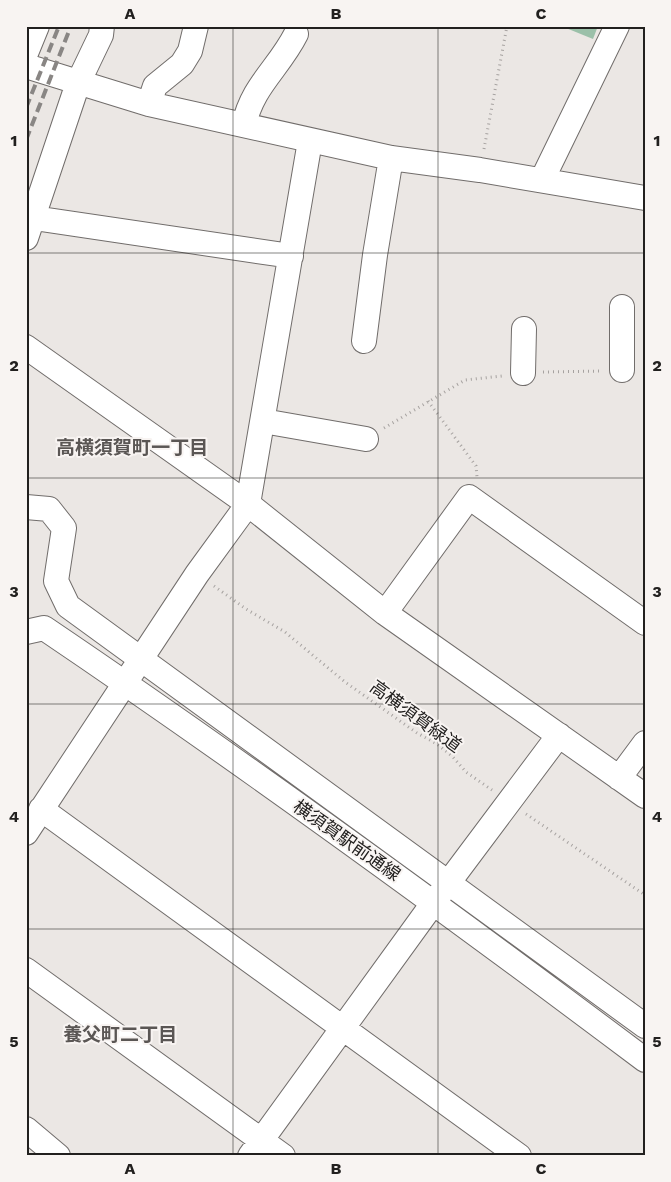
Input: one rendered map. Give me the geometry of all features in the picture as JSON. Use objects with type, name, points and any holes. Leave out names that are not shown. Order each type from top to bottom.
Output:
[{"type":"street","points":[[26,53],[37,26]]},
{"type":"street","points":[[102,26],[101,35],[78,83],[30,228],[291,256]]},
{"type":"street","points":[[149,104],[155,86],[182,64],[190,51],[196,26]]},
{"type":"street","points":[[542,180],[617,26]]},
{"type":"street","points":[[244,125],[248,107],[253,97],[288,50],[296,34]]},
{"type":"street","points":[[26,66],[149,104],[391,158],[480,170],[645,198]]},
{"type":"street","points":[[26,832],[140,658],[197,574],[248,504],[310,140]]},
{"type":"street","points":[[364,341],[375,256],[391,158]]},
{"type":"street","points":[[622,307],[622,370]]},
{"type":"street","points":[[523,373],[524,329]]},
{"type":"street","points":[[26,347],[248,504],[385,613],[645,796]]},
{"type":"street","points":[[263,421],[366,439]]},
{"type":"street","points":[[385,613],[469,497],[645,623]]},
{"type":"street","name":"横須賀駅前通線","points":[[26,507],[48,509],[64,528],[56,581],[68,606],[450,882],[645,1026]]},
{"type":"street","name":"横須賀駅前通線","points":[[35,630],[125,683],[434,902],[645,1060]]},
{"type":"street","points":[[256,1148],[508,801],[559,736]]},
{"type":"street","points":[[618,778],[645,743]]},
{"type":"street","points":[[41,809],[519,1156]]},
{"type":"street","points":[[26,970],[256,1148],[283,1156]]},
{"type":"street","points":[[26,1130],[55,1155]]},
{"type":"path","points":[[480,170],[507,26]]},
{"type":"path","points":[[366,439],[465,380],[523,373],[622,370]]},
{"type":"path","points":[[428,401],[476,466],[479,505]]},
{"type":"path","name":"高横須賀緑道","points":[[197,574],[246,609],[285,632],[345,682],[453,756],[466,772],[645,895]]},
{"type":"green space","points":[[561,26],[598,26],[593,39]]},
{"type":"railway","points":[[26,108],[59,26]]},
{"type":"railway","points":[[26,140],[71,26]]},
{"type":"district","name":"高横須賀町一丁目","points":[[132,447]]},
{"type":"district","name":"養父町二丁目","points":[[120,1034]]}]
